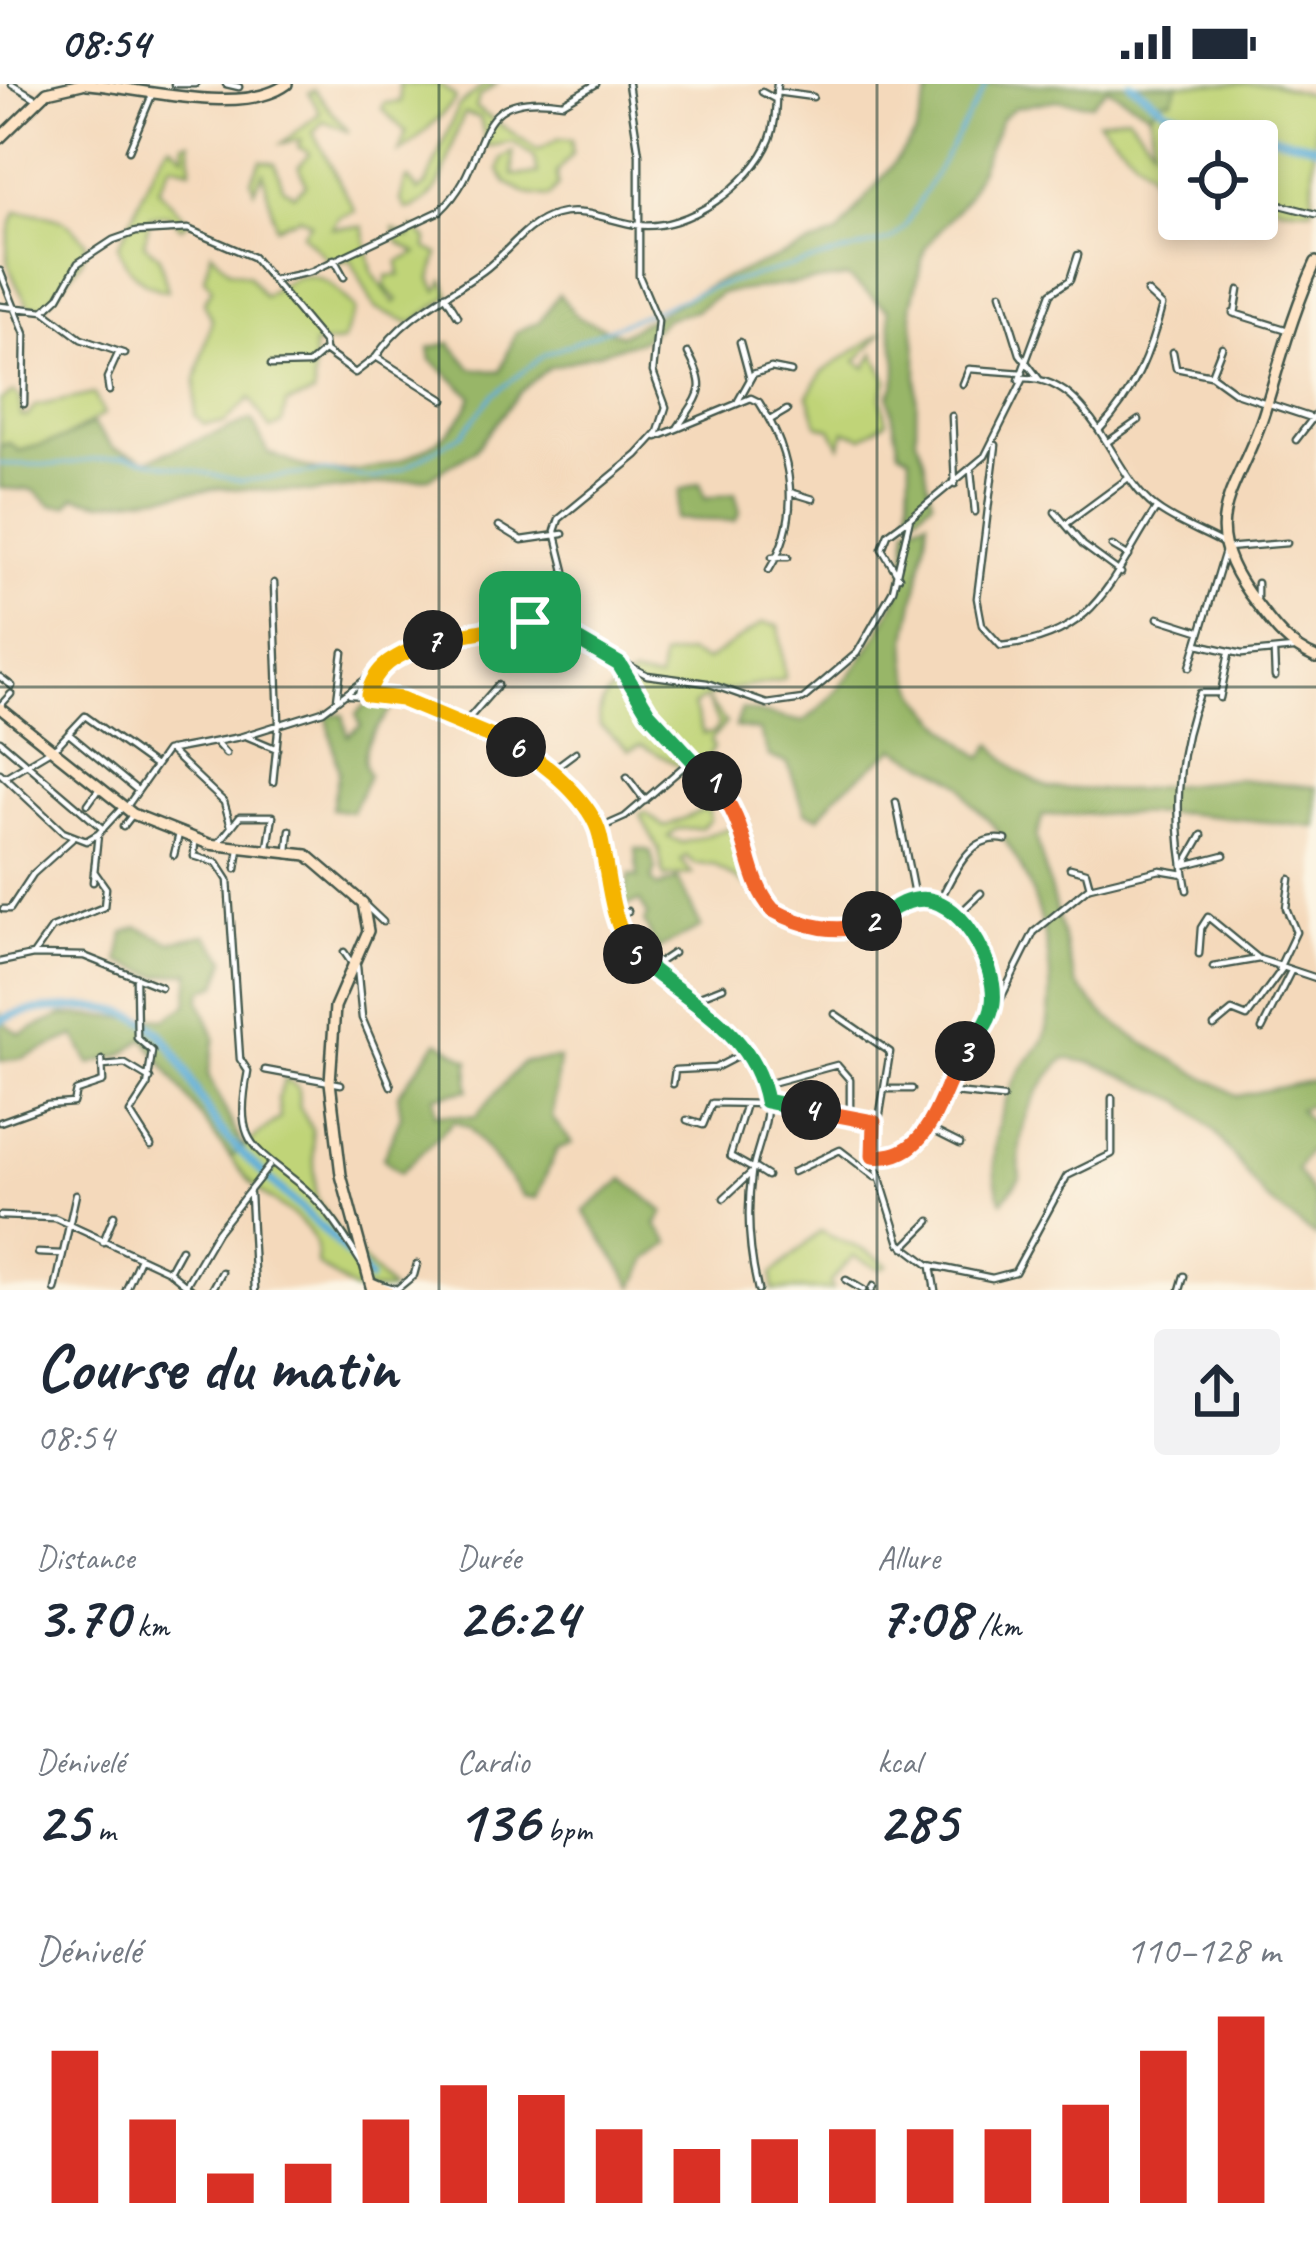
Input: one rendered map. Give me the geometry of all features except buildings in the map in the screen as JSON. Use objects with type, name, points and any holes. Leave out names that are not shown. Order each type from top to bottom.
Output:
[{"type":"main road","points":[[0,138],[37,100],[63,85],[155,89],[235,100],[267,96],[287,84]]},
{"type":"main road","points":[[1316,262],[1288,330],[1267,404],[1228,490],[1223,546],[1256,604],[1295,648],[1316,658]]},
{"type":"main road","points":[[0,707],[127,811],[195,839],[239,849],[288,850],[317,861],[363,903],[368,931],[335,1007],[335,1083],[340,1175],[378,1287]]},
{"type":"street","points":[[12,84],[37,100]]},
{"type":"street","points":[[174,92],[195,84]]},
{"type":"street","points":[[226,84],[239,87]]},
{"type":"street","points":[[272,280],[306,274],[440,211],[467,175],[488,124],[503,106],[530,98],[563,104],[596,84]]},
{"type":"street","points":[[628,84],[637,133],[639,276],[658,321],[653,366],[666,407],[652,440]]},
{"type":"street","points":[[129,150],[155,89]]},
{"type":"street","points":[[762,92],[813,97]]},
{"type":"street","points":[[44,311],[59,297],[78,263],[136,232],[203,233],[247,252],[324,342],[325,350],[352,373],[376,357],[399,325],[539,222],[566,213],[640,225],[687,217],[737,182],[769,141],[776,92]]},
{"type":"street","points":[[1278,203],[1316,214]]},
{"type":"street","points":[[503,251],[512,256]]},
{"type":"street","points":[[1078,255],[1070,280],[1051,293],[996,439],[977,598],[978,615],[989,635],[1001,646],[1057,633],[1098,604],[1156,509]]},
{"type":"street","points":[[334,259],[344,277]]},
{"type":"street","points":[[0,271],[19,309],[27,352],[24,404]]},
{"type":"street","points":[[1238,290],[1234,314],[1288,330]]},
{"type":"street","points":[[1100,429],[1130,392],[1149,351],[1162,306],[1147,292]]},
{"type":"street","points":[[1001,293],[1023,373]]},
{"type":"street","points":[[445,295],[458,316]]},
{"type":"street","points":[[0,306],[44,311],[81,339],[121,354],[107,378],[109,391]]},
{"type":"street","points":[[740,342],[750,380]]},
{"type":"street","points":[[1211,375],[1222,346]]},
{"type":"street","points":[[271,365],[308,364],[325,350]]},
{"type":"street","points":[[1173,352],[1174,367],[1211,375],[1267,404],[1314,416],[1296,440]]},
{"type":"street","points":[[678,427],[702,390],[701,375],[688,353]]},
{"type":"street","points":[[376,357],[445,400]]},
{"type":"street","points":[[734,405],[750,380],[771,368],[791,371]]},
{"type":"street","points":[[962,385],[969,369],[1023,373],[1039,379],[1100,429],[1127,479],[1156,509],[1223,546],[1287,543]]},
{"type":"street","points":[[1023,373],[1039,379]]},
{"type":"street","points":[[530,622],[565,571],[556,526],[566,512],[652,440],[755,398],[785,452],[790,493],[787,536],[769,570]]},
{"type":"street","points":[[770,420],[787,410]]},
{"type":"street","points":[[952,416],[955,484]]},
{"type":"street","points":[[1109,441],[1139,420]]},
{"type":"street","points":[[898,577],[882,553],[890,532],[971,471],[996,439]]},
{"type":"street","points":[[971,471],[975,512]]},
{"type":"street","points":[[1066,524],[1127,479]]},
{"type":"street","points":[[790,493],[813,499]]},
{"type":"street","points":[[1055,512],[1121,573]]},
{"type":"street","points":[[123,827],[136,790],[169,750],[246,736],[337,703],[380,668],[435,639],[530,622],[564,632],[619,664],[651,676],[707,683],[767,704],[791,704],[816,691],[857,653],[898,577],[910,518]]},
{"type":"street","points":[[499,526],[522,540],[559,536]]},
{"type":"street","points":[[882,527],[890,532]]},
{"type":"street","points":[[1112,546],[1129,556]]},
{"type":"street","points":[[1190,667],[1223,546]]},
{"type":"street","points":[[775,556],[788,557]]},
{"type":"street","points":[[274,583],[279,722],[274,782]]},
{"type":"street","points":[[1256,604],[1257,584]]},
{"type":"street","points":[[1159,618],[1201,632]]},
{"type":"street","points":[[1198,644],[1229,653],[1295,648]]},
{"type":"street","points":[[337,703],[343,652]]},
{"type":"street","points":[[1187,890],[1177,801],[1182,754],[1198,696],[1221,695],[1229,653]]},
{"type":"street","points":[[1274,653],[1275,677]]},
{"type":"street","points":[[380,668],[382,658]]},
{"type":"street","points":[[619,664],[648,712],[733,806],[759,886],[773,910],[810,925],[848,929],[915,899],[939,902],[956,917],[991,972],[989,1018]]},
{"type":"street","points":[[368,695],[371,676]]},
{"type":"street","points":[[0,677],[12,690],[0,707]]},
{"type":"street","points":[[462,726],[498,685]]},
{"type":"street","points":[[347,694],[401,699],[525,752],[549,772],[598,829],[613,916],[633,954],[727,1028],[763,1085],[766,1132],[753,1169],[749,1236],[758,1290]]},
{"type":"street","points":[[127,811],[86,841],[72,838],[2,775],[31,765],[88,716],[152,765]]},
{"type":"street","points":[[69,734],[136,790]]},
{"type":"street","points":[[246,736],[278,749]]},
{"type":"street","points":[[0,741],[100,832]]},
{"type":"street","points":[[211,743],[226,754]]},
{"type":"street","points":[[169,750],[219,796],[231,826]]},
{"type":"street","points":[[549,772],[575,752]]},
{"type":"street","points":[[598,829],[645,801],[691,760]]},
{"type":"street","points":[[627,777],[645,801]]},
{"type":"street","points":[[88,804],[98,790]]},
{"type":"street","points":[[896,802],[915,899]]},
{"type":"street","points":[[218,845],[242,815],[273,816],[268,849]]},
{"type":"street","points":[[288,850],[290,830]]},
{"type":"street","points":[[93,882],[100,832]]},
{"type":"street","points":[[174,855],[179,834]]},
{"type":"street","points":[[1184,869],[1202,835]]},
{"type":"street","points":[[3,909],[10,909],[33,874],[72,838]]},
{"type":"street","points":[[195,839],[194,856],[217,863],[228,880],[240,1059],[248,1071],[244,1126],[269,1166],[318,1202],[369,1267]]},
{"type":"street","points":[[939,902],[960,859],[991,839],[1006,839]]},
{"type":"street","points":[[236,869],[239,849]]},
{"type":"street","points":[[875,1158],[897,1154],[928,1128],[955,1067],[989,1018],[1034,932],[1089,886],[1184,869],[1224,855]]},
{"type":"street","points":[[1070,868],[1086,872],[1089,886]]},
{"type":"street","points":[[33,955],[52,928],[104,907],[106,888],[94,871]]},
{"type":"street","points":[[1214,1026],[1232,1011],[1247,1017],[1279,968],[1295,932],[1286,908],[1290,879]]},
{"type":"street","points":[[956,917],[981,893]]},
{"type":"street","points":[[363,903],[383,922]]},
{"type":"street","points":[[613,916],[628,911]]},
{"type":"street","points":[[1199,954],[1206,917],[1258,959],[1316,978]]},
{"type":"street","points":[[344,952],[355,962],[362,1018],[391,1086]]},
{"type":"street","points":[[649,969],[673,953]]},
{"type":"street","points":[[0,962],[33,955],[96,959],[161,988]]},
{"type":"street","points":[[1213,967],[1258,959]]},
{"type":"street","points":[[1267,979],[1279,968]]},
{"type":"street","points":[[1262,1029],[1292,971]]},
{"type":"street","points":[[136,980],[132,996],[137,1038],[152,1051],[150,1079],[130,1112],[151,1146]]},
{"type":"street","points":[[690,1000],[723,987]]},
{"type":"street","points":[[835,1014],[888,1048],[886,1089],[874,1122],[878,1177],[904,1247],[936,1274],[935,1290]]},
{"type":"street","points":[[673,1084],[675,1070],[715,1068],[746,1052]]},
{"type":"street","points":[[0,1122],[46,1105],[73,1103],[76,1091],[103,1082],[103,1063],[125,1064],[150,1079]]},
{"type":"street","points":[[763,1085],[838,1065],[850,1080],[850,1115]]},
{"type":"street","points":[[265,1070],[335,1083]]},
{"type":"street","points":[[886,1089],[913,1089]]},
{"type":"street","points":[[945,1092],[1004,1098]]},
{"type":"street","points":[[929,1265],[992,1278],[1015,1272],[1067,1177],[1112,1154],[1112,1098]]},
{"type":"street","points":[[687,1120],[703,1125],[712,1103],[767,1102],[874,1122]]},
{"type":"street","points":[[746,1104],[730,1156],[767,1176]]},
{"type":"street","points":[[928,1128],[960,1144]]},
{"type":"street","points":[[793,1172],[841,1150],[878,1177]]},
{"type":"street","points":[[178,1290],[187,1285],[269,1166]]},
{"type":"street","points":[[724,1198],[753,1169]]},
{"type":"street","points":[[250,1191],[255,1290]]},
{"type":"street","points":[[55,1290],[76,1194]]},
{"type":"street","points":[[103,1242],[115,1215]]},
{"type":"street","points":[[0,1216],[55,1217],[169,1271],[187,1285]]},
{"type":"street","points":[[904,1247],[930,1221]]},
{"type":"street","points":[[169,1271],[182,1249]]},
{"type":"street","points":[[38,1253],[64,1254]]},
{"type":"street","points":[[126,1290],[140,1258]]},
{"type":"street","points":[[378,1287],[397,1289],[415,1275],[417,1264]]},
{"type":"street","points":[[212,1290],[222,1272]]},
{"type":"street","points":[[1180,1290],[1184,1276]]},
{"type":"street","points":[[846,1280],[869,1289]]},
{"type":"green space","points":[[399,84],[439,84],[456,97],[399,153],[406,132],[382,109],[384,103],[400,102]]},
{"type":"green space","points":[[485,84],[496,84],[479,97],[476,108],[538,150],[560,138],[572,139],[572,154],[557,173],[558,186],[549,197],[528,194],[507,183],[499,171],[502,158],[513,152],[513,175],[538,174],[533,156],[513,142],[487,147],[480,118],[465,113],[439,183],[420,204],[406,209],[401,201],[405,181],[408,178],[418,191],[426,185],[458,107]]},
{"type":"green space","points":[[931,84],[1178,84],[1172,99],[1161,100],[1150,113],[1107,88],[1092,104],[1055,100],[1014,108],[1002,118],[968,196],[925,248],[911,306],[917,359],[916,439],[933,500],[918,513],[909,512],[910,456],[899,450],[889,396],[897,365],[889,310],[847,277],[721,293],[695,311],[667,318],[642,340],[548,368],[520,392],[475,450],[429,478],[314,492],[222,488],[102,503],[75,497],[67,506],[51,505],[33,490],[0,488],[0,446],[9,443],[19,451],[93,424],[113,448],[147,460],[252,420],[268,453],[315,470],[366,469],[410,456],[449,431],[472,396],[431,360],[429,348],[450,343],[471,368],[500,372],[516,332],[540,321],[559,294],[577,317],[621,335],[713,283],[838,234],[915,136]]},
{"type":"green space","points":[[1178,84],[1273,84],[1316,96],[1312,209],[1278,206],[1278,120],[1158,120],[1158,192],[1149,171],[1098,121],[1127,115],[1153,146],[1150,113],[1161,100],[1172,99]]},
{"type":"green space","points":[[314,90],[349,132],[324,121],[313,132],[355,211],[339,217],[332,228],[363,227],[372,272],[394,303],[398,300],[385,287],[387,276],[400,275],[398,262],[417,253],[398,242],[394,229],[410,237],[413,227],[427,239],[426,248],[438,254],[431,279],[437,291],[444,281],[450,296],[411,323],[375,308],[351,260],[330,262],[302,234],[311,223],[300,217],[276,227],[263,173],[254,190],[251,180],[261,160],[275,163],[283,187],[294,195],[306,184],[299,166],[310,153],[298,147],[301,140],[282,143],[320,113],[309,93]]},
{"type":"green space","points":[[190,142],[191,169],[171,164],[158,189],[189,222],[181,227],[168,214],[150,217],[144,244],[159,256],[168,291],[136,276],[118,245],[163,152],[170,144],[184,155],[183,143]]},
{"type":"green space","points":[[16,212],[56,218],[86,242],[82,260],[45,307],[29,306],[11,271],[7,249]]},
{"type":"green space","points":[[211,251],[229,270],[248,275],[264,297],[291,280],[312,276],[333,287],[355,310],[342,342],[314,345],[314,394],[286,404],[282,424],[270,429],[250,398],[224,423],[204,424],[195,415],[196,380],[212,319],[204,303],[212,288],[205,278]]},
{"type":"green space","points":[[883,332],[856,361],[866,368],[874,353],[887,380],[881,398],[887,421],[863,437],[845,431],[840,446],[831,429],[818,425],[808,396],[822,372]]},
{"type":"green space","points":[[14,392],[21,399],[21,416],[28,416],[35,406],[94,394],[104,414],[62,439],[19,451],[9,443],[0,446],[0,400]]},
{"type":"green space","points":[[700,483],[705,499],[735,493],[740,512],[735,521],[676,519],[680,490]]},
{"type":"green space","points":[[928,519],[909,625],[910,674],[922,699],[945,726],[982,758],[992,744],[1017,771],[1048,788],[1122,791],[1237,779],[1316,787],[1316,827],[1181,813],[1043,815],[1036,837],[1076,984],[1104,1015],[1138,1040],[1238,1096],[1316,1080],[1316,1104],[1299,1109],[1316,1128],[1316,1154],[1308,1151],[1297,1170],[1316,1200],[1316,1237],[1266,1199],[1215,1132],[1182,1101],[1094,1063],[1065,1058],[1034,1099],[1020,1143],[1020,1178],[1002,1202],[994,1153],[1000,1118],[1020,1071],[1044,1038],[1050,1003],[1046,941],[1027,880],[1012,852],[960,784],[895,748],[838,793],[819,817],[805,812],[788,764],[769,756],[759,731],[735,727],[742,709],[803,722],[834,694],[877,634],[898,593],[908,526]]},
{"type":"green space","points":[[763,623],[779,626],[785,678],[715,694],[693,706],[703,734],[714,733],[718,724],[707,700],[726,723],[711,740],[714,747],[701,770],[693,773],[641,745],[629,750],[600,726],[600,708],[607,696],[632,676],[659,680],[662,657],[687,653],[706,661]]},
{"type":"green space","points":[[369,702],[394,704],[366,746],[369,775],[352,812],[332,809],[339,771],[326,713],[343,715],[348,736],[361,726],[356,714]]},
{"type":"green space","points":[[708,808],[710,820],[701,828],[677,829],[668,837],[683,843],[729,828],[748,853],[752,889],[714,865],[695,864],[686,856],[681,860],[692,874],[664,877],[659,851],[640,814],[645,812],[664,827]]},
{"type":"green space","points":[[636,848],[650,851],[656,869],[651,879],[658,887],[678,879],[701,927],[658,949],[644,922],[648,915],[640,901],[620,907],[630,875],[638,878]]},
{"type":"green space","points":[[138,927],[170,942],[206,935],[226,959],[218,984],[203,990],[200,1000],[215,1038],[208,1075],[244,1149],[230,1157],[144,1038],[122,1055],[90,1064],[75,1036],[22,1058],[0,1061],[0,1014],[20,1034],[63,1015],[166,1019],[187,1005],[190,972],[159,976],[119,962],[124,933]]},
{"type":"green space","points":[[438,1041],[469,1060],[468,1090],[434,1096],[435,1114],[475,1117],[523,1062],[559,1059],[552,1118],[572,1143],[557,1149],[536,1198],[523,1196],[469,1127],[454,1121],[400,1173],[383,1158],[401,1116],[398,1094]]},
{"type":"green space","points":[[285,1078],[298,1088],[299,1106],[312,1129],[316,1197],[334,1227],[391,1290],[353,1290],[317,1264],[308,1230],[258,1189],[230,1157],[280,1118],[278,1099]]},
{"type":"green space","points":[[624,1179],[664,1212],[656,1225],[670,1243],[647,1260],[634,1287],[584,1211]]},
{"type":"green space","points":[[821,1231],[887,1265],[880,1269],[853,1256],[830,1282],[832,1290],[773,1290],[772,1274]]},
{"type":"waterway","points":[[0,464],[55,465],[125,456],[242,481],[326,471],[374,479],[405,468],[463,433],[493,395],[544,355],[709,288],[891,240],[904,228],[987,84]]},
{"type":"waterway","points":[[1131,84],[1168,111],[1316,146]]},
{"type":"waterway","points":[[0,1020],[44,1009],[109,1009],[137,1017],[157,1031],[233,1144],[369,1279]]},
{"type":"route","points":[[530,622],[564,632],[619,664],[648,712],[733,806],[759,886],[773,910],[810,925],[848,929],[915,899],[931,900],[952,912],[982,952],[993,982],[988,1022],[955,1067],[933,1122],[897,1154],[873,1156],[874,1122],[766,1101],[760,1076],[732,1034],[633,954],[609,907],[597,825],[532,756],[401,699],[368,695],[371,676],[380,668],[435,639],[530,622]]}]
